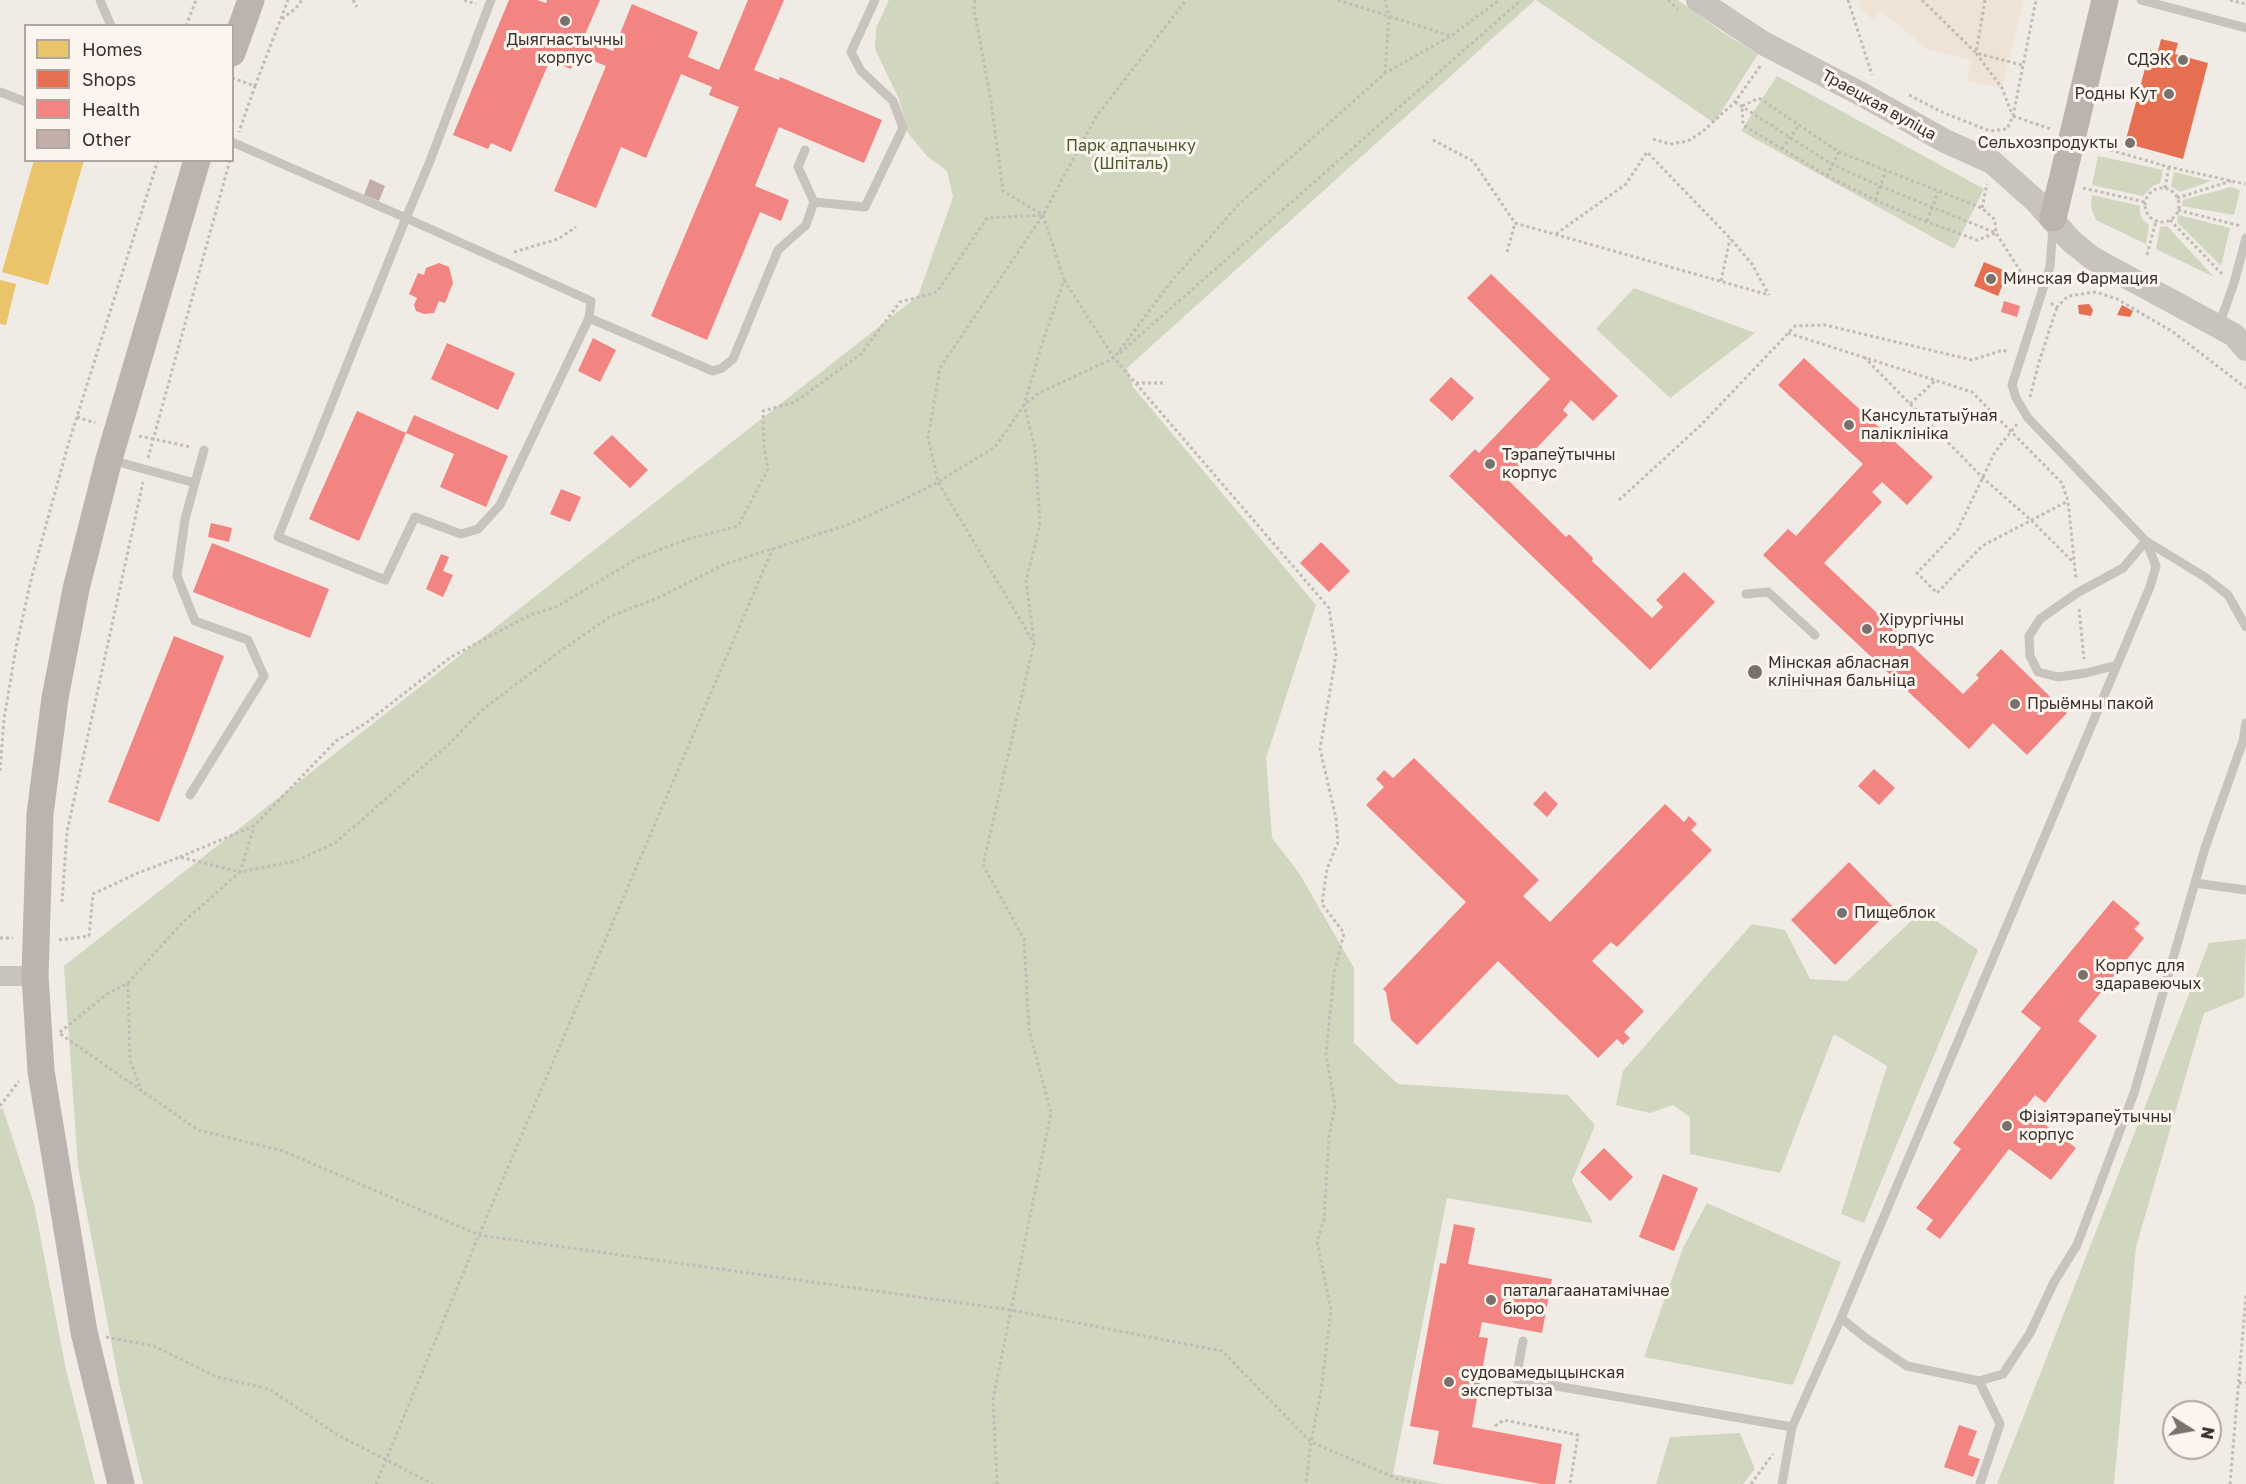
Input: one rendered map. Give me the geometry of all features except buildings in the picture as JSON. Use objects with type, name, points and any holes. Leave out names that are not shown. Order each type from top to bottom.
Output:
[{"type":"main road","points":[[234,47],[251,0]]},
{"type":"main road","points":[[2053,218],[2105,0]]},
{"type":"main road","points":[[121,1484],[84,1332],[41,1071],[35,976],[40,814],[55,698],[76,589],[109,459],[196,162]]},
{"type":"street","name":"Траецкая вуліца","points":[[1689,6],[1861,94],[1945,141],[1992,162],[2037,201],[2071,241],[2092,258],[2236,338]]},
{"type":"street","points":[[0,976],[35,976]]},
{"type":"lane","points":[[100,0],[110,24]]},
{"type":"lane","points":[[234,142],[406,218],[496,258],[591,301],[589,318],[500,505],[478,529],[461,534],[415,517],[385,580],[278,537],[406,218],[430,161],[491,0]]},
{"type":"lane","points":[[814,202],[865,207],[903,128],[893,101],[861,71],[851,52],[875,0]]},
{"type":"lane","points":[[2141,0],[2246,28]]},
{"type":"lane","points":[[0,92],[24,101]]},
{"type":"lane","points":[[589,318],[713,371],[722,368],[733,359],[778,250],[806,225],[814,202],[798,166],[805,150]]},
{"type":"lane","points":[[2053,218],[2050,267],[2012,385],[2016,398],[2028,418],[2146,541],[2205,577],[2228,595],[2246,627]]},
{"type":"lane","points":[[2236,338],[2246,238]]},
{"type":"lane","points":[[190,795],[264,676],[248,640],[195,621],[177,576],[185,519],[204,450]]},
{"type":"lane","points":[[109,459],[195,483]]},
{"type":"lane","points":[[2117,664],[2086,673],[2058,677],[2038,672],[2030,656],[2029,636],[2040,620],[2077,593],[2123,568],[2146,541]]},
{"type":"lane","points":[[1782,1484],[1792,1427],[1841,1318],[2150,587],[2156,566],[2146,541]]},
{"type":"lane","points":[[1746,594],[1768,592],[1815,635]]},
{"type":"lane","points":[[1841,1318],[1907,1366],[1979,1381],[2003,1374],[2030,1333],[2054,1282],[2077,1245],[2134,1093],[2205,848],[2243,741],[2246,723]]},
{"type":"lane","points":[[2195,883],[2246,890]]},
{"type":"lane","points":[[1523,1341],[1516,1379],[1792,1427]]},
{"type":"lane","points":[[1979,1381],[2000,1424],[1980,1484]]},
{"type":"path","points":[[187,24],[196,0]]},
{"type":"path","points":[[234,142],[288,0]]},
{"type":"path","points":[[280,20],[296,8],[302,0]]},
{"type":"path","points":[[353,0],[357,7]]},
{"type":"path","points":[[975,0],[974,9],[991,101],[1003,191],[1043,215],[1064,280],[1114,358],[1329,608],[1336,654],[1320,749],[1336,818],[1338,842],[1327,869],[1322,904],[1344,933],[1334,973],[1326,1054],[1335,1106],[1329,1136],[1324,1219],[1317,1241],[1331,1310],[1306,1484]]},
{"type":"path","points":[[1034,643],[938,482],[928,437],[940,368],[1043,215],[1096,117],[1186,0]]},
{"type":"path","points":[[1338,0],[1451,36]]},
{"type":"path","points":[[1385,0],[1389,16],[1385,73]]},
{"type":"path","points":[[1114,358],[1170,283],[1239,204],[1385,73],[1451,36],[1499,0]]},
{"type":"path","points":[[180,856],[240,872],[296,861],[335,843],[448,745],[482,710],[611,616],[660,597],[725,564],[847,525],[938,482],[995,447],[1024,405],[1039,393],[1114,358],[1521,0]]},
{"type":"path","points":[[1668,0],[1689,6]]},
{"type":"path","points":[[1848,0],[1873,79]]},
{"type":"path","points":[[1922,0],[1976,53],[2002,88],[2013,116]]},
{"type":"path","points":[[1976,53],[1985,0]]},
{"type":"path","points":[[1905,93],[1944,113],[1990,131],[2007,129],[2013,116],[2036,0]]},
{"type":"path","points":[[2230,0],[2246,4]]},
{"type":"path","points":[[1976,53],[2022,65]]},
{"type":"path","points":[[1653,139],[1670,144],[1688,141],[1710,126],[1735,102],[1762,63]]},
{"type":"path","points":[[234,79],[255,86]]},
{"type":"path","points":[[1742,106],[1759,98],[1839,152],[1982,208],[1995,220],[1996,233],[2028,285],[2057,307]]},
{"type":"path","points":[[1735,102],[1833,165],[1996,233]]},
{"type":"path","points":[[1742,106],[1743,125],[1827,176],[1875,200],[1977,240],[1996,233]]},
{"type":"path","points":[[2013,116],[2057,130]]},
{"type":"path","points":[[1782,149],[1799,125]]},
{"type":"path","points":[[1433,140],[1473,161],[1515,223],[1769,295],[1752,264],[1730,238],[1647,152],[1626,184],[1556,234]]},
{"type":"path","points":[[2094,145],[2169,167],[2245,184]]},
{"type":"path","points":[[1827,176],[1839,152]]},
{"type":"path","points":[[0,771],[4,719],[12,668],[32,580],[68,445],[157,162]]},
{"type":"path","points":[[61,909],[67,831],[145,469],[229,162]]},
{"type":"path","points":[[2165,188],[2169,167]]},
{"type":"path","points":[[1875,200],[1886,171]]},
{"type":"path","points":[[2177,198],[2232,181]]},
{"type":"path","points":[[1982,208],[1987,184],[1995,191]]},
{"type":"path","points":[[2082,188],[2145,202]]},
{"type":"path","points":[[2165,188],[2173,192],[2177,198],[2178,210],[2170,220],[2156,221],[2146,210],[2145,202],[2153,191],[2165,188]]},
{"type":"path","points":[[1927,222],[1938,192]]},
{"type":"path","points":[[2178,210],[2246,227]]},
{"type":"path","points":[[59,929],[58,940],[89,936],[93,894],[138,873],[254,826],[336,741],[366,723],[451,657],[530,615],[556,607],[638,558],[685,540],[738,526],[768,469],[764,447],[763,411],[795,402],[861,354],[900,302],[937,292],[987,218],[1043,215]]},
{"type":"path","points":[[2170,220],[2222,275]]},
{"type":"path","points":[[2147,255],[2156,221]]},
{"type":"path","points":[[1508,252],[1515,223]]},
{"type":"path","points":[[496,258],[558,239],[576,227]]},
{"type":"path","points":[[1721,281],[1730,238]]},
{"type":"path","points":[[2028,285],[2031,275]]},
{"type":"path","points":[[997,1484],[993,1399],[1051,1113],[1029,1029],[1024,939],[983,864],[1034,643],[1026,580],[1040,525],[1035,448],[1024,405],[1064,280]]},
{"type":"path","points":[[2068,501],[1982,546],[1938,592],[1917,573],[1957,531],[1995,452],[2025,413],[2057,307],[2068,296],[2097,292],[2116,299],[2173,332],[2246,388]]},
{"type":"path","points":[[1619,500],[1700,426],[1795,326],[1825,325],[1972,360],[2003,350],[2020,357]]},
{"type":"path","points":[[1788,333],[1972,392],[2062,483],[2068,501],[2086,673]]},
{"type":"path","points":[[1862,356],[1983,478],[2031,520],[2074,563]]},
{"type":"path","points":[[1910,404],[1936,380]]},
{"type":"path","points":[[1136,383],[1162,383]]},
{"type":"path","points":[[376,1484],[479,1235],[773,548]]},
{"type":"path","points":[[254,826],[240,872],[181,924],[128,983],[106,994],[59,1033],[198,1130],[283,1151],[479,1235],[1011,1310],[1222,1351],[1311,1442],[1398,1479],[1422,1484]]},
{"type":"path","points":[[128,983],[130,1060],[141,1091]]},
{"type":"path","points":[[0,1106],[23,1074]]},
{"type":"path","points":[[2230,1484],[2246,1295]]},
{"type":"path","points":[[84,1332],[154,1346],[216,1377],[269,1389],[338,1435],[433,1484]]},
{"type":"path","points":[[2239,1383],[2246,1383]]},
{"type":"path","points":[[1495,1426],[1504,1420],[1578,1436],[1570,1484]]},
{"type":"green space","name":"Парк адпачынку (Шпіталь)","points":[[889,0],[1535,0],[1127,368],[1133,387],[1316,605],[1266,758],[1272,838],[1299,873],[1354,968],[1354,1043],[1398,1084],[1568,1095],[1595,1125],[1572,1181],[1593,1223],[1447,1198],[1393,1474],[1443,1484],[143,1484],[120,1388],[78,1167],[64,966],[918,296],[953,197],[947,171],[927,156],[908,133],[899,99],[875,49],[876,28]]},
{"type":"green space","points":[[1536,0],[1678,0],[1722,32],[1758,54],[1714,123]]},
{"type":"green space","points":[[1777,76],[1984,189],[1954,249],[1741,131]]},
{"type":"green space","points":[[2098,156],[2163,170],[2160,183],[2153,186],[2143,196],[2092,185]]},
{"type":"green space","points":[[2174,172],[2211,181],[2180,192],[2171,186]]},
{"type":"green space","points":[[2231,187],[2240,190],[2234,215],[2182,206],[2183,200]]},
{"type":"green space","points":[[2092,195],[2140,206],[2140,214],[2149,225],[2146,244],[2096,220],[2091,208]]},
{"type":"green space","points":[[2178,215],[2230,228],[2221,266],[2177,222]]},
{"type":"green space","points":[[2167,226],[2214,277],[2156,249],[2160,227]]},
{"type":"green space","points":[[1634,288],[1755,333],[1670,398],[1596,329]]},
{"type":"green space","points":[[1922,911],[1978,950],[1864,1223],[1841,1214],[1887,1066],[1834,1034],[1780,1173],[1690,1154],[1690,1117],[1673,1105],[1650,1113],[1616,1105],[1623,1071],[1752,924],[1785,930],[1810,979],[1847,981]]},
{"type":"green space","points":[[2246,939],[2244,997],[2204,1013],[2136,1247],[2114,1484],[1997,1484],[2209,943]]},
{"type":"green space","points":[[0,1108],[3,1109],[34,1204],[66,1370],[95,1484],[0,1484]]},
{"type":"green space","points":[[1707,1203],[1841,1262],[1793,1385],[1644,1357],[1683,1248]]},
{"type":"green space","points":[[1740,1433],[1755,1469],[1743,1484],[1656,1484],[1670,1437]]},
{"type":"shaded area","points":[[1861,0],[2024,0],[2002,88],[1967,81],[1972,60],[1927,49],[1881,11],[1873,20],[1859,7]]},
{"type":"place","name":"Дыягнастычны корпус","points":[[565,21]]},
{"type":"place","name":"СДЭК","points":[[2183,60]]},
{"type":"place","name":"Родны Кут","points":[[2169,94]]},
{"type":"place","name":"Сельхозпродукты","points":[[2130,143]]},
{"type":"place","name":"Минская Фармация","points":[[1991,279]]},
{"type":"place","name":"Кансультатыўная паліклініка","points":[[1849,425]]},
{"type":"place","name":"Тэрапеўтычны корпус","points":[[1490,464]]},
{"type":"place","name":"Хірургічны корпус","points":[[1867,629]]},
{"type":"place","name":"Мінская абласная клінічная бальніца","points":[[1755,672]]},
{"type":"place","name":"Прыёмны пакой","points":[[2015,704]]},
{"type":"place","name":"Пищеблок","points":[[1842,913]]},
{"type":"place","name":"Корпус для здаравеючых","points":[[2083,975]]},
{"type":"place","name":"Фізіятэрапеўтычны корпус","points":[[2007,1126]]},
{"type":"place","name":"паталагаанатамічнае бюро","points":[[1491,1300]]},
{"type":"place","name":"судовамедыцынская экспертыза","points":[[1449,1382]]}]
